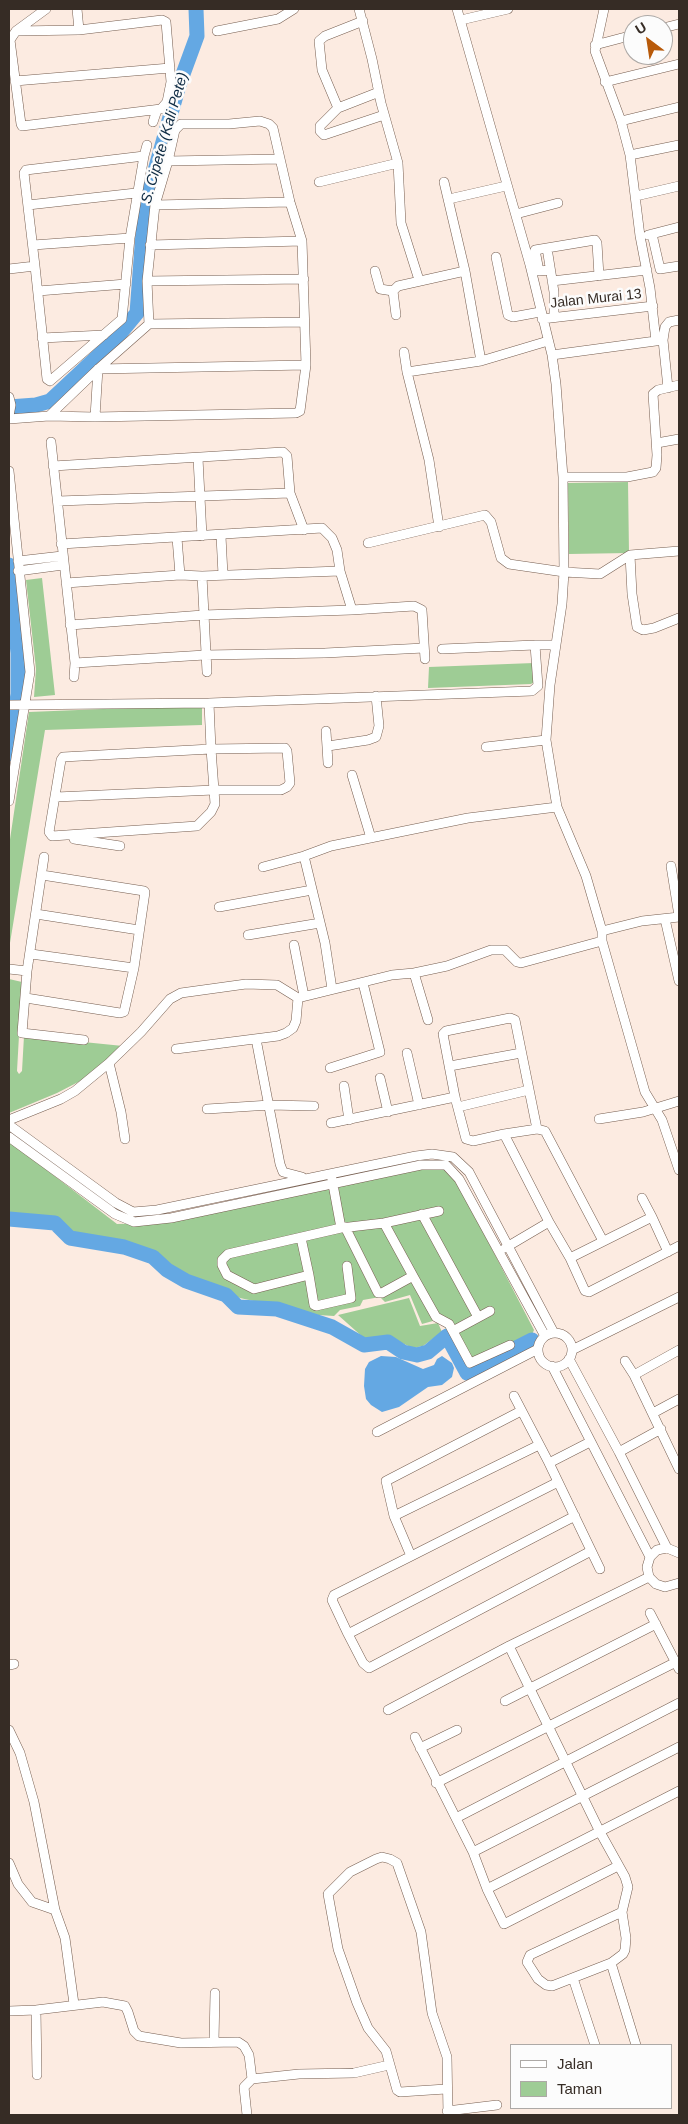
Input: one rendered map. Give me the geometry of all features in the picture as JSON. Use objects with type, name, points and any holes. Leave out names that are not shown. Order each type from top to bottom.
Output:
[{"type":"street","points":[[16,31],[79,30],[165,20],[171,82],[167,102],[157,110],[22,126],[10,40],[16,31],[46,9]]},
{"type":"street","points":[[77,9],[79,30]]},
{"type":"street","points":[[217,31],[278,19],[294,9]]},
{"type":"street","points":[[359,9],[384,115],[398,164],[401,223],[419,280]]},
{"type":"street","points":[[457,9],[506,186],[516,214],[552,354],[563,477],[564,572],[546,740],[557,806],[586,876],[602,931],[602,941],[645,1092],[662,1120],[679,1170]]},
{"type":"street","points":[[461,20],[508,9]]},
{"type":"street","points":[[604,9],[595,51],[621,121],[630,155],[640,236],[668,388]]},
{"type":"street","points":[[338,108],[322,70],[319,41],[326,36],[362,21]]},
{"type":"street","points":[[595,45],[623,38]]},
{"type":"street","points":[[605,82],[679,64]]},
{"type":"street","points":[[16,81],[170,68]]},
{"type":"street","points":[[379,92],[338,108],[320,126],[322,134],[327,134],[384,115]]},
{"type":"street","points":[[621,121],[679,107]]},
{"type":"street","points":[[153,122],[157,110]]},
{"type":"street","points":[[10,409],[50,416],[95,418],[296,413],[300,411],[306,365],[302,241],[290,202],[273,128],[265,121],[178,126],[174,130],[168,161],[154,205],[147,281],[149,324]]},
{"type":"street","points":[[144,156],[26,170],[24,173],[34,245],[46,379],[50,381],[122,319],[136,193],[147,145]]},
{"type":"street","points":[[630,155],[679,145]]},
{"type":"street","points":[[168,161],[280,158]]},
{"type":"street","points":[[319,182],[398,164]]},
{"type":"street","points":[[444,182],[465,271],[481,361]]},
{"type":"street","points":[[449,199],[506,186]]},
{"type":"street","points":[[636,196],[679,186]]},
{"type":"street","points":[[28,205],[136,193]]},
{"type":"street","points":[[154,205],[290,202]]},
{"type":"street","points":[[516,214],[558,203]]},
{"type":"street","points":[[640,236],[679,227]]},
{"type":"street","points":[[652,234],[660,269],[679,266]]},
{"type":"street","points":[[34,245],[130,238]]},
{"type":"street","points":[[554,317],[550,270],[539,271],[535,251],[596,240],[599,276]]},
{"type":"street","points":[[150,245],[302,241]]},
{"type":"street","name":"Jalan Murai 13","points":[[496,257],[508,315],[513,317],[541,315],[554,317],[653,306]]},
{"type":"street","points":[[9,269],[35,266]]},
{"type":"street","points":[[552,281],[647,270]]},
{"type":"street","points":[[375,271],[380,289],[393,291]]},
{"type":"street","points":[[393,291],[398,286],[419,280],[465,271]]},
{"type":"street","points":[[147,281],[304,279]]},
{"type":"street","points":[[38,291],[126,284]]},
{"type":"street","points":[[393,291],[396,315]]},
{"type":"street","points":[[659,340],[666,324],[679,320]]},
{"type":"street","points":[[50,416],[98,369],[149,324],[304,322]]},
{"type":"street","points":[[42,338],[104,335]]},
{"type":"street","points":[[552,354],[659,340]]},
{"type":"street","points":[[407,372],[481,361],[548,341]]},
{"type":"street","points":[[404,352],[407,372],[429,460],[439,527]]},
{"type":"street","points":[[98,369],[306,365]]},
{"type":"street","points":[[95,418],[98,369]]},
{"type":"street","points":[[563,477],[627,477],[649,474],[656,468],[653,394],[658,390],[679,385]]},
{"type":"street","points":[[656,443],[675,441],[679,445]]},
{"type":"street","points":[[51,442],[58,501],[62,561],[75,663],[74,677]]},
{"type":"street","points":[[53,466],[283,452],[287,456],[290,493],[304,530]]},
{"type":"street","points":[[198,458],[202,536]]},
{"type":"street","points":[[9,471],[30,672],[9,801]]},
{"type":"street","points":[[58,501],[290,493]]},
{"type":"street","points":[[368,543],[485,515],[491,522],[501,558],[504,562],[564,572],[600,574],[630,555],[679,552]]},
{"type":"street","points":[[61,544],[221,536],[322,528],[327,532],[337,550],[340,571],[352,610]]},
{"type":"street","points":[[221,536],[223,574]]},
{"type":"street","points":[[177,538],[180,576]]},
{"type":"street","points":[[630,555],[632,594],[637,627],[643,630],[654,628],[679,619]]},
{"type":"street","points":[[18,566],[62,561]]},
{"type":"street","points":[[66,583],[223,574],[340,571]]},
{"type":"street","points":[[202,576],[207,672]]},
{"type":"street","points":[[70,624],[203,615],[414,606],[422,610],[424,659]]},
{"type":"street","points":[[9,705],[209,703],[532,691],[538,686],[535,645]]},
{"type":"street","points":[[442,649],[555,645]]},
{"type":"street","points":[[75,663],[205,655],[325,653],[424,648]]},
{"type":"street","points":[[328,746],[376,737],[380,726],[376,696]]},
{"type":"street","points":[[56,797],[214,790],[282,790],[290,783],[287,751],[285,748],[211,749],[63,757],[56,797],[50,832],[52,836],[197,826],[216,804],[214,790],[211,749],[209,703]]},
{"type":"street","points":[[326,731],[328,763]]},
{"type":"street","points":[[486,747],[546,740]]},
{"type":"street","points":[[352,775],[372,838]]},
{"type":"street","points":[[263,867],[304,856],[331,846],[468,818],[557,806]]},
{"type":"street","points":[[58,836],[120,846]]},
{"type":"street","points":[[304,856],[320,923],[332,989]]},
{"type":"street","points":[[44,857],[27,971],[22,1033],[84,1040]]},
{"type":"street","points":[[602,931],[642,921],[679,917],[671,866]]},
{"type":"street","points":[[26,998],[120,1014],[126,1010],[139,930],[144,891],[42,875]]},
{"type":"street","points":[[219,906],[312,890]]},
{"type":"street","points":[[36,914],[139,930]]},
{"type":"street","points":[[665,919],[679,981]]},
{"type":"street","points":[[248,935],[320,923]]},
{"type":"street","points":[[9,1120],[61,1099],[75,1091],[109,1063],[141,1032],[170,999],[182,993],[246,984],[276,985],[301,997],[392,975],[414,973],[447,966],[496,949],[505,950],[517,962],[521,963],[602,941]]},
{"type":"street","points":[[176,1049],[278,1036],[293,1028],[301,997],[294,946]]},
{"type":"street","points":[[30,954],[134,968]]},
{"type":"street","points":[[9,969],[27,971]]},
{"type":"street","points":[[414,973],[428,1020]]},
{"type":"street","points":[[330,1068],[380,1052],[363,983]]},
{"type":"street","points":[[537,1129],[515,1020],[508,1018],[446,1031],[443,1034],[455,1097],[465,1136],[469,1141],[537,1129],[545,1131],[602,1241]]},
{"type":"street","points":[[256,1039],[283,1172],[309,1178]]},
{"type":"street","points":[[407,1053],[419,1105]]},
{"type":"street","points":[[450,1066],[521,1053]]},
{"type":"street","points":[[109,1063],[122,1112],[125,1139]]},
{"type":"street","points":[[380,1078],[388,1112]]},
{"type":"street","points":[[344,1086],[349,1120]]},
{"type":"street","points":[[458,1107],[529,1090]]},
{"type":"street","points":[[331,1123],[455,1097]]},
{"type":"street","points":[[599,1120],[656,1109],[679,1101]]},
{"type":"street","points":[[207,1109],[270,1105],[314,1106]]},
{"type":"street","points":[[9,1125],[116,1203],[134,1212],[157,1210],[432,1154],[453,1157],[469,1172],[508,1245],[549,1335]]},
{"type":"street","points":[[504,1134],[586,1291],[589,1292],[679,1246]]},
{"type":"street","points":[[9,1138],[115,1214],[134,1222],[159,1220],[420,1165],[446,1165],[459,1178],[499,1251],[549,1335]]},
{"type":"street","points":[[331,1174],[343,1228],[378,1293],[386,1292],[413,1276]]},
{"type":"street","points":[[642,1198],[668,1252]]},
{"type":"street","points":[[157,1210],[159,1220]]},
{"type":"street","points":[[309,1275],[254,1289],[227,1275],[222,1266],[222,1260],[228,1254],[343,1228],[384,1223],[439,1210]]},
{"type":"street","points":[[422,1214],[478,1317]]},
{"type":"street","points":[[570,1258],[652,1217]]},
{"type":"street","points":[[499,1251],[549,1222]]},
{"type":"street","points":[[384,1223],[436,1317],[447,1321],[470,1363],[510,1345]]},
{"type":"street","points":[[302,1238],[315,1306],[352,1297],[347,1266]]},
{"type":"street","points":[[552,1366],[561,1365],[570,1355],[679,1297]]},
{"type":"street","points":[[453,1331],[490,1310]]},
{"type":"street","points":[[377,1432],[538,1349],[549,1335]]},
{"type":"street","points":[[549,1335],[567,1337],[570,1355],[667,1548]]},
{"type":"street","points":[[538,1349],[540,1358],[552,1366],[650,1557]]},
{"type":"street","points":[[634,1374],[679,1350]]},
{"type":"street","points":[[624,1361],[634,1374],[660,1428],[676,1453],[679,1469]]},
{"type":"street","points":[[514,1396],[549,1463],[600,1569]]},
{"type":"street","points":[[653,1413],[679,1399]]},
{"type":"street","points":[[411,1556],[394,1516],[385,1483],[387,1480],[521,1411]]},
{"type":"street","points":[[619,1452],[660,1428]]},
{"type":"street","points":[[549,1463],[590,1442]]},
{"type":"street","points":[[394,1516],[539,1445]]},
{"type":"street","points":[[558,1482],[334,1595],[332,1600],[348,1634],[363,1663],[369,1668],[591,1551]]},
{"type":"street","points":[[348,1634],[575,1516]]},
{"type":"street","points":[[679,1551],[667,1548],[657,1550],[650,1557],[646,1567],[649,1577],[660,1586],[671,1587],[679,1583]]},
{"type":"street","points":[[388,1710],[509,1646],[649,1577]]},
{"type":"street","points":[[436,1783],[547,1726],[678,1665],[650,1613]]},
{"type":"street","points":[[505,1701],[656,1624]]},
{"type":"street","points":[[509,1646],[600,1832],[628,1883],[622,1912],[626,1950],[623,1954],[611,1963],[552,1986],[546,1985],[538,1979],[527,1962],[527,1958],[622,1912]]},
{"type":"street","points":[[456,1818],[679,1703]]},
{"type":"street","points":[[9,1730],[20,1753],[34,1802],[55,1910],[65,1938],[74,2004]]},
{"type":"street","points":[[420,1748],[457,1730]]},
{"type":"street","points":[[415,1737],[436,1783],[473,1852],[486,1889],[503,1923],[506,1924],[618,1866]]},
{"type":"street","points":[[473,1852],[679,1747]]},
{"type":"street","points":[[486,1889],[679,1791]]},
{"type":"street","points":[[446,2089],[400,2092],[395,2087],[386,2051],[368,2028],[338,1949],[328,1894],[350,1872],[362,1864],[382,1857],[397,1863],[421,1932],[432,2013],[447,2057],[447,2113],[497,2105]]},
{"type":"street","points":[[9,1863],[18,1884],[32,1902],[55,1910]]},
{"type":"street","points":[[611,1963],[636,2044]]},
{"type":"street","points":[[573,1978],[596,2044]]},
{"type":"street","points":[[214,2041],[215,1993]]},
{"type":"street","points":[[9,2011],[36,2010],[102,2002],[125,2006],[134,2031],[139,2036],[181,2042],[238,2042],[244,2046],[248,2055],[252,2079]]},
{"type":"street","points":[[36,2010],[37,2075]]},
{"type":"street","points":[[247,2115],[244,2087],[252,2079],[299,2074],[354,2073],[389,2065]]},
{"type":"green space","points":[[628,482],[629,553],[569,554],[568,483]]},
{"type":"green space","points":[[42,578],[55,695],[34,697],[36,669],[26,580]]},
{"type":"green space","points":[[534,663],[534,682],[531,684],[428,688],[429,667]]},
{"type":"green space","points":[[202,705],[202,725],[45,730],[9,949],[9,846],[29,712]]},
{"type":"green space","points":[[9,979],[22,982],[17,1071],[19,1074],[22,1071],[24,1036],[123,1046],[86,1078],[57,1093],[9,1113]]},
{"type":"green space","points":[[9,1141],[117,1224],[155,1223],[440,1166],[453,1174],[534,1330],[531,1337],[468,1367],[440,1319],[422,1324],[410,1295],[385,1302],[380,1297],[363,1300],[360,1306],[340,1310],[334,1316],[318,1315],[240,1298],[175,1271],[154,1254],[115,1242],[73,1236],[55,1220],[9,1215]]},
{"type":"green space","points":[[409,1298],[420,1326],[438,1323],[442,1332],[423,1346],[413,1348],[386,1336],[365,1339],[338,1315]]},
{"type":"water","points":[[381,1356],[396,1357],[423,1369],[434,1365],[437,1359],[442,1356],[452,1363],[454,1368],[452,1377],[442,1385],[428,1387],[399,1407],[382,1412],[371,1405],[366,1399],[364,1386],[365,1369],[369,1362]]},
{"type":"waterway","name":"S. Cipete (Kali Pete)","points":[[9,407],[36,405],[50,401],[113,342],[137,313],[145,206],[179,85],[197,36],[196,9]]},
{"type":"waterway","name":"S. Cipete (Kali Pete)","points":[[9,565],[18,653],[18,694],[9,754]]},
{"type":"waterway","name":"S. Cipete (Kali Pete)","points":[[9,1219],[55,1223],[70,1238],[124,1247],[153,1257],[167,1270],[186,1281],[226,1295],[238,1307],[277,1309],[332,1327],[364,1345],[388,1342],[403,1352],[417,1355],[428,1352],[447,1336],[467,1373],[532,1340]]}]
